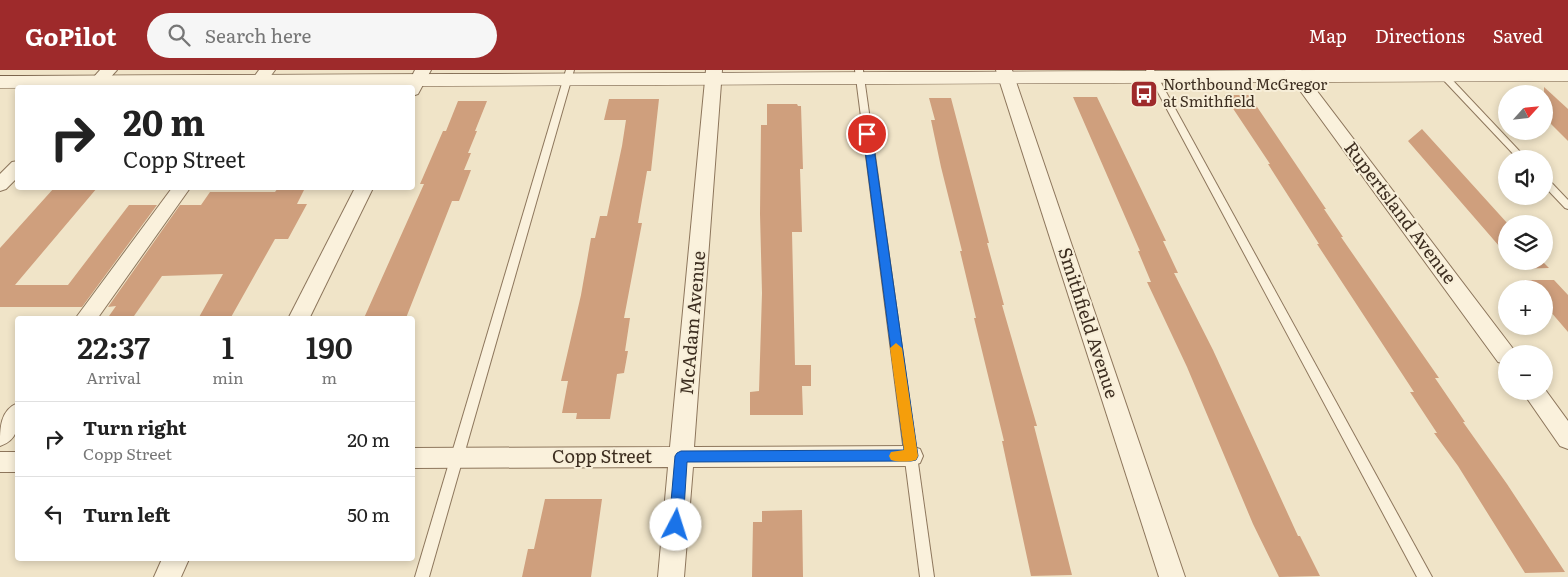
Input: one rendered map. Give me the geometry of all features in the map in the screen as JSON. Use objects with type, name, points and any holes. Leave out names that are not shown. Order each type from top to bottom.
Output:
[{"type":"main road","points":[[0,82],[99,80],[418,81],[484,75],[1440,72],[1568,75]]},
{"type":"street","name":"Rupertsland Avenue","points":[[1295,72],[1498,345]]},
{"type":"street","name":"McAdam Avenue","points":[[671,577],[714,74]]},
{"type":"street","name":"Smithfield Avenue","points":[[1005,74],[1172,577]]},
{"type":"street","points":[[0,185],[15,169]]},
{"type":"street","points":[[87,316],[180,190]]},
{"type":"street","points":[[300,316],[363,190]]},
{"type":"street","points":[[1540,400],[1568,438]]},
{"type":"street","points":[[0,436],[15,416]]},
{"type":"street","name":"Copp Street","points":[[415,458],[911,456]]},
{"type":"street","points":[[0,462],[15,462]]},
{"type":"street","points":[[167,577],[175,561]]},
{"type":"lane","points":[[1440,72],[1514,150]]},
{"type":"lane","points":[[1152,73],[1425,577]]},
{"type":"lane","points":[[859,74],[927,577]]},
{"type":"lane","points":[[422,577],[569,75]]},
{"type":"lane","points":[[1553,190],[1568,206]]},
{"type":"building","points":[[1224,95],[1249,95],[1326,209],[1324,209],[1343,237],[1341,237],[1439,378],[1435,378],[1465,422],[1463,422],[1507,484],[1565,572],[1525,573],[1458,466],[1434,433],[1437,433],[1410,392],[1414,392],[1317,244],[1319,244],[1268,164],[1270,164]]},
{"type":"building","points":[[1553,95],[1568,109],[1568,141],[1553,126]]},
{"type":"building","points":[[1073,97],[1097,97],[1166,241],[1163,241],[1178,273],[1174,273],[1213,350],[1298,536],[1300,536],[1320,576],[1279,577],[1253,524],[1187,367],[1147,282],[1151,282],[1138,251],[1140,251]]},
{"type":"building","points":[[929,98],[951,98],[989,243],[987,243],[1004,305],[1002,305],[1037,426],[1034,426],[1072,575],[1031,576],[1002,441],[1004,441],[974,318],[976,318],[960,251],[962,251],[941,167],[931,120],[935,120]]},
{"type":"building","points":[[609,99],[659,99],[651,171],[647,171],[638,223],[642,223],[624,318],[630,318],[625,351],[628,351],[624,373],[617,374],[610,419],[576,419],[577,413],[562,413],[568,381],[561,381],[581,295],[591,238],[595,238],[600,216],[607,216],[626,120],[604,120]]},
{"type":"building","points":[[458,101],[487,101],[475,131],[477,131],[468,153],[471,153],[464,170],[471,170],[459,201],[452,201],[407,316],[365,316],[424,184],[420,184],[443,131],[446,131]]},
{"type":"building","points":[[767,104],[797,104],[801,106],[802,232],[792,232],[795,365],[811,365],[811,386],[802,386],[803,415],[750,415],[750,392],[759,391],[762,293],[760,214],[761,125],[767,125]]},
{"type":"building","points":[[1422,129],[1500,215],[1498,215],[1498,245],[1408,141]]},
{"type":"building","points":[[52,190],[95,190],[15,285],[68,285],[129,205],[157,205],[82,307],[0,307],[0,248]]},
{"type":"building","points":[[276,190],[304,190],[297,204],[307,204],[288,239],[275,239],[232,316],[200,316],[223,274],[162,276],[134,316],[109,316],[116,306],[108,307],[180,205],[201,205],[210,192],[275,192]]},
{"type":"building","points":[[1553,280],[1568,295],[1568,332],[1553,314]]},
{"type":"building","points":[[545,499],[602,499],[591,577],[522,577],[528,549],[534,549]]},
{"type":"building","points":[[802,510],[803,577],[752,577],[753,522],[762,522],[762,511]]},
{"type":"slow traffic","points":[[896,348],[911,456],[896,456]]},
{"type":"place","name":"Northbound McGregor at Smithfield","points":[[1144,94]]},
{"type":"route","points":[[676,525],[681,456],[911,456],[867,134]]}]
